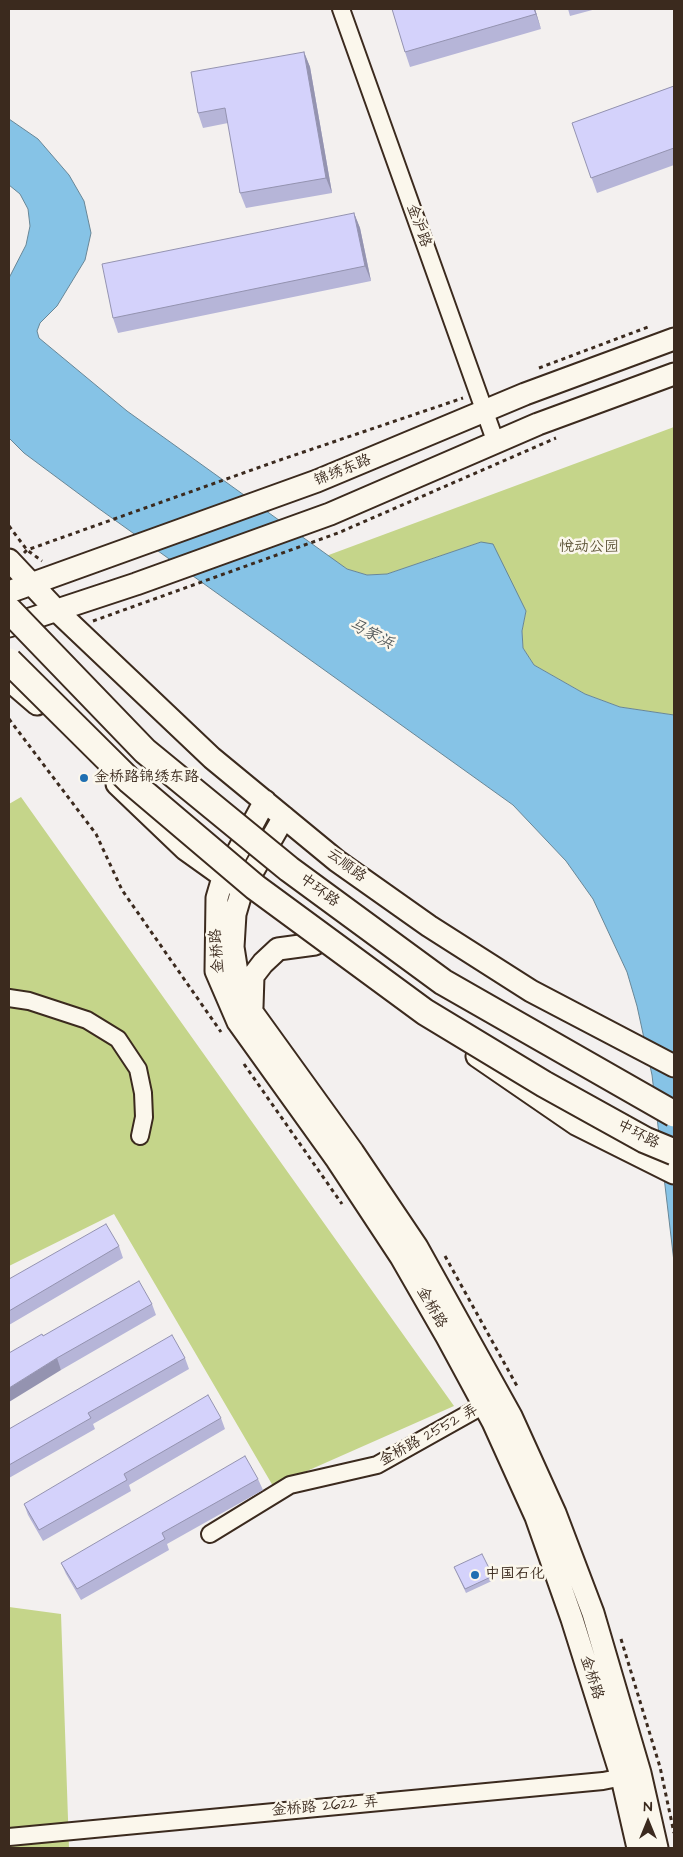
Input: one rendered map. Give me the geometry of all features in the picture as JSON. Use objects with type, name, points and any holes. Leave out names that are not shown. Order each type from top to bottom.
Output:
[{"type":"highway","name":"中环路","points":[[9,610],[145,751],[289,870],[443,982],[674,1114]]},
{"type":"highway","name":"中环路","points":[[9,661],[130,781],[255,887],[425,1012],[544,1084],[645,1140],[674,1152]]},
{"type":"main road","name":"锦绣东路","points":[[9,592],[317,482],[552,384],[674,339]]},
{"type":"main road","points":[[9,626],[136,584],[334,523],[496,443],[608,397],[674,374]]},
{"type":"main road","points":[[18,555],[32,584],[57,611]]},
{"type":"main road","name":"云顺路","points":[[57,611],[212,758],[337,861],[421,921],[531,992],[674,1066]]},
{"type":"main road","points":[[9,680],[27,693],[96,765],[185,849],[363,979],[576,1124],[674,1173]]},
{"type":"main road","name":"金桥路","points":[[265,801],[223,876],[217,898],[216,972],[238,1022],[337,1160],[401,1257],[448,1336],[484,1405],[536,1517],[658,1848]]},
{"type":"main road","name":"金桥路","points":[[284,817],[242,890],[235,914],[233,947],[238,979],[252,1012],[353,1152],[417,1247],[511,1416],[556,1513],[593,1613],[631,1776],[638,1848]]},
{"type":"main road","points":[[252,1012],[253,976],[263,963],[278,949],[315,944]]},
{"type":"street","name":"金沪路","points":[[341,9],[496,443]]},
{"type":"street","points":[[9,998],[29,1001],[87,1020],[118,1039],[138,1069],[143,1093],[144,1117],[140,1136]]},
{"type":"street","name":"金桥路 2552 弄","points":[[210,1534],[290,1485],[377,1465],[484,1405]]},
{"type":"street","name":"金桥路 2622 弄","points":[[9,1837],[631,1776]]},
{"type":"path","points":[[112,614],[166,596],[334,523],[563,436]]},
{"type":"path","points":[[18,555],[277,461]]},
{"type":"path","points":[[9,719],[96,834],[122,890],[222,1033]]},
{"type":"path","points":[[238,1057],[346,1211]]},
{"type":"green space","name":"悦动公园","points":[[674,427],[674,715],[620,707],[585,694],[534,665],[523,648],[522,631],[526,611],[481,542],[387,574],[367,575],[347,569],[326,556]]},
{"type":"green space","points":[[21,797],[454,1406],[273,1486],[114,1214],[9,1266],[9,804]]},
{"type":"green space","points":[[9,1607],[61,1614],[69,1848],[9,1848]]},
{"type":"water","name":"马家浜","points":[[9,119],[38,139],[69,175],[84,201],[91,233],[85,260],[57,306],[40,323],[37,331],[39,338],[127,411],[347,569],[367,575],[387,574],[481,542],[493,544],[526,611],[522,631],[523,648],[534,665],[585,694],[620,707],[674,715],[674,1262],[652,1075],[637,1006],[627,972],[593,899],[566,861],[513,805],[98,508],[24,453],[9,438],[9,278],[26,245],[30,226],[28,209],[20,194],[9,185]]},
{"type":"building","points":[[392,9],[534,9],[536,14],[405,52]]},
{"type":"building","points":[[304,52],[326,178],[240,193],[225,108],[198,113],[191,72]]},
{"type":"building","points":[[674,86],[674,148],[591,178],[572,123]]},
{"type":"building","points":[[354,213],[365,266],[113,318],[102,264]]},
{"type":"building","points":[[106,1224],[119,1246],[9,1311],[9,1279]]},
{"type":"building","points":[[139,1281],[152,1304],[57,1358],[9,1388],[9,1353],[42,1334],[43,1336]]},
{"type":"building","points":[[172,1335],[185,1358],[88,1413],[91,1418],[9,1465],[9,1429]]},
{"type":"building","points":[[208,1395],[221,1418],[124,1474],[127,1480],[39,1530],[24,1504]]},
{"type":"building","points":[[245,1456],[258,1479],[162,1533],[165,1539],[77,1589],[61,1563]]},
{"type":"building","name":"中国石化","points":[[482,1554],[493,1576],[465,1589],[454,1567]]},
{"type":"place","name":"金桥路锦绣东路","points":[[84,778]]},
{"type":"place","name":"中国石化","points":[[475,1575]]}]
